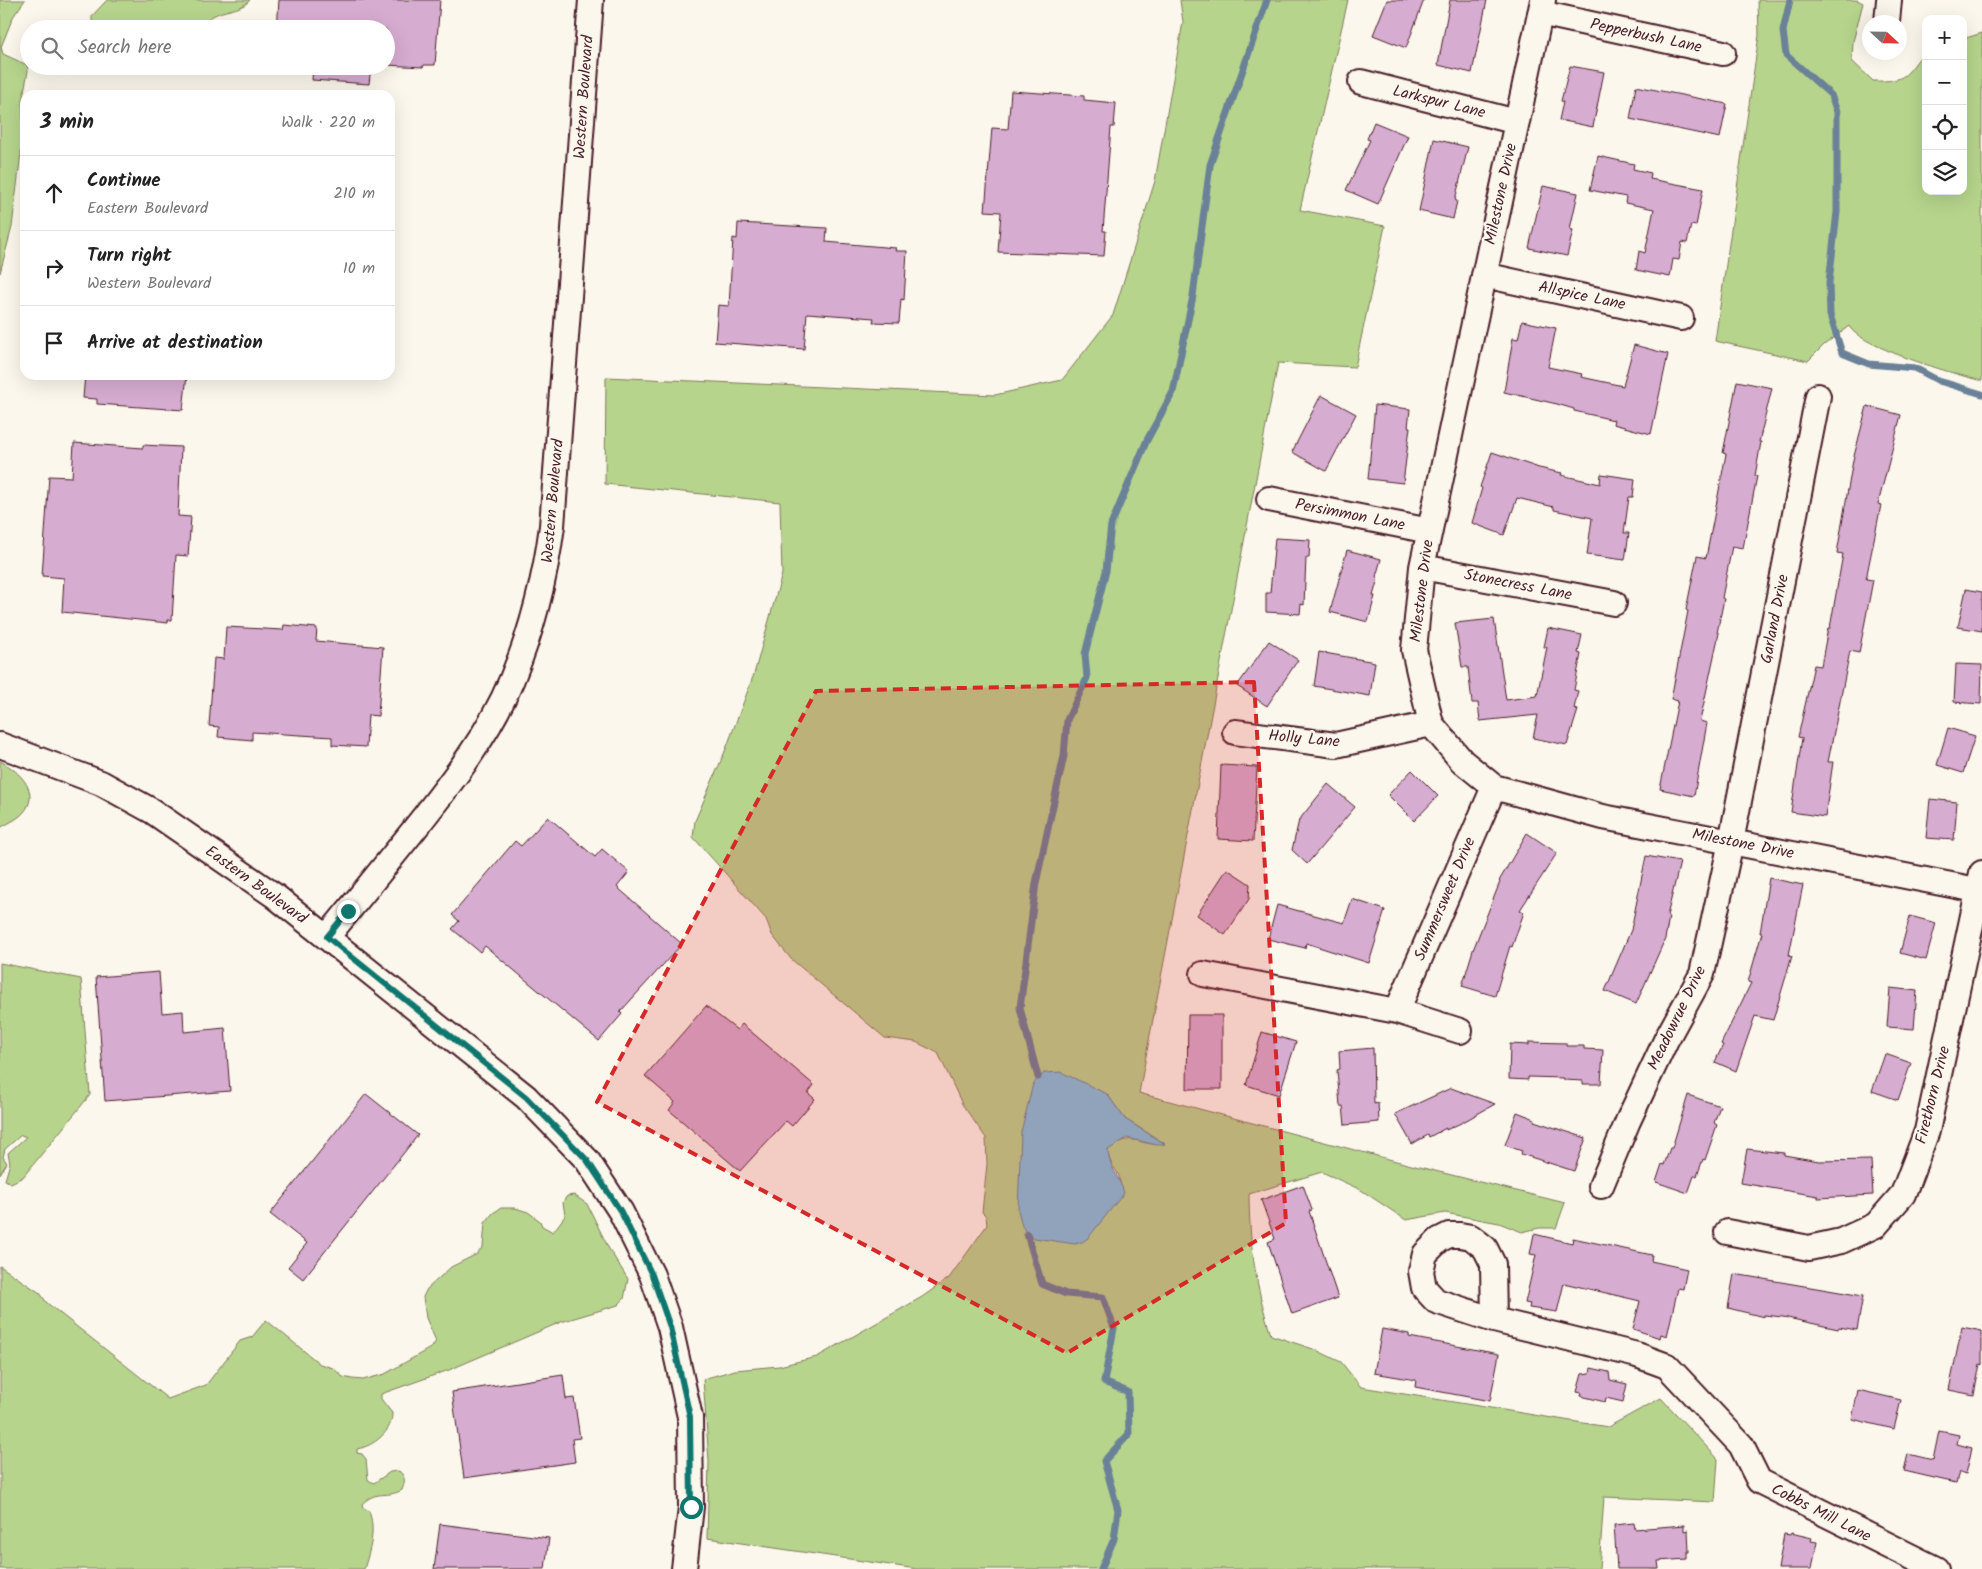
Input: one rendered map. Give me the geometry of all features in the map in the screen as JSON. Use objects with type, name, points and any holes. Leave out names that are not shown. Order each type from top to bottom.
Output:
[{"type":"street","name":"Western Boulevard","points":[[327,937],[451,783],[471,754],[506,692],[531,628],[546,570],[552,526],[591,0]]},
{"type":"street","points":[[1888,15],[1889,0]]},
{"type":"street","name":"Pepperbush Lane","points":[[1542,6],[1723,53]]},
{"type":"street","name":"Milestone Drive","points":[[1542,6],[1422,567],[1414,650],[1431,724],[1462,761],[1494,787],[1603,817],[1731,842],[1981,885]]},
{"type":"street","name":"Larkspur Lane","points":[[1361,82],[1517,122]]},
{"type":"street","name":"Allspice Lane","points":[[1484,275],[1680,318]]},
{"type":"street","name":"Garland Drive","points":[[1731,842],[1818,396]]},
{"type":"street","name":"Persimmon Lane","points":[[1269,499],[1430,531]]},
{"type":"street","name":"Stonecress Lane","points":[[1422,567],[1614,603]]},
{"type":"street","name":"Holly Lane","points":[[1235,732],[1336,745],[1431,724]]},
{"type":"street","name":"Eastern Boulevard","points":[[0,745],[101,783],[152,811],[275,896],[526,1097],[587,1160],[621,1212],[652,1275],[670,1327],[690,1417],[691,1507],[684,1569]]},
{"type":"street","name":"Summersweet Drive","points":[[1397,1011],[1494,787]]},
{"type":"street","name":"Meadowrue Drive","points":[[1600,1186],[1666,1040],[1702,974],[1731,842]]},
{"type":"street","name":"Firethorn Drive","points":[[1727,1232],[1809,1248],[1833,1243],[1876,1225],[1904,1194],[1927,1131],[1981,885]]},
{"type":"street","points":[[1203,974],[1397,1011],[1460,1031]]},
{"type":"street","name":"Cobbs Mill Lane","points":[[1494,1320],[1637,1355],[1667,1366],[1741,1445],[1759,1482],[1936,1569]]},
{"type":"highlighted area","points":[[1254,682],[1286,1223],[1067,1353],[597,1102],[816,691]]},
{"type":"green space","points":[[0,0],[25,0],[13,17],[1,47],[3,54],[20,62],[20,75],[27,75],[24,90],[20,90],[20,161],[12,227],[0,273]]},
{"type":"green space","points":[[107,0],[250,0],[245,5],[219,13],[206,20],[92,20],[92,16]]},
{"type":"green space","points":[[1180,0],[1348,0],[1300,210],[1385,226],[1355,367],[1278,363],[1139,1093],[1415,1166],[1565,1203],[1556,1228],[1539,1228],[1522,1232],[1499,1223],[1445,1213],[1406,1220],[1361,1190],[1322,1172],[1249,1194],[1250,1230],[1261,1300],[1271,1335],[1316,1350],[1341,1362],[1361,1387],[1608,1427],[1661,1398],[1718,1459],[1715,1502],[1604,1497],[1599,1569],[917,1569],[707,1538],[709,1461],[703,1379],[735,1370],[779,1366],[817,1357],[922,1297],[949,1278],[987,1225],[986,1216],[982,1212],[987,1164],[986,1138],[962,1104],[938,1053],[916,1042],[885,1038],[791,959],[772,935],[766,919],[693,837],[695,821],[726,749],[754,674],[782,574],[780,502],[605,484],[606,377],[995,395],[1062,380],[1113,315],[1155,181],[1183,22]],"holes":[[[1107,1094],[1125,1119],[1164,1143],[1149,1144],[1136,1140],[1124,1140],[1108,1150],[1110,1161],[1120,1179],[1118,1192],[1111,1207],[1027,1234]]]},
{"type":"green space","points":[[1758,0],[1857,0],[1863,3],[1853,42],[1852,61],[1873,81],[1900,78],[1909,71],[1922,55],[1922,195],[1967,195],[1967,38],[1982,33],[1982,381],[1889,351],[1871,343],[1849,326],[1824,345],[1808,361],[1715,341],[1759,35]]},
{"type":"green space","points":[[0,761],[8,765],[27,784],[30,800],[27,808],[20,816],[0,828]]},
{"type":"green space","points":[[0,963],[81,979],[90,1095],[23,1177],[11,1183],[5,1180],[10,1163],[8,1153],[26,1137],[21,1135],[5,1149],[3,1157],[7,1163],[0,1174]]},
{"type":"green space","points":[[574,1195],[587,1204],[609,1249],[628,1279],[624,1299],[618,1305],[561,1322],[449,1370],[381,1394],[381,1399],[392,1413],[389,1426],[381,1437],[370,1445],[357,1449],[357,1453],[362,1454],[366,1459],[368,1480],[374,1483],[390,1472],[399,1471],[403,1475],[404,1482],[402,1490],[391,1494],[377,1495],[367,1499],[362,1504],[363,1508],[369,1511],[372,1526],[370,1548],[364,1569],[0,1569],[0,1266],[40,1293],[47,1303],[168,1399],[206,1385],[240,1341],[252,1337],[266,1320],[320,1364],[333,1368],[343,1377],[363,1380],[385,1374],[432,1347],[436,1341],[426,1318],[423,1297],[427,1289],[451,1267],[477,1254],[483,1247],[485,1223],[493,1213],[501,1208],[515,1208],[528,1212],[540,1221],[542,1226],[553,1232],[565,1216],[563,1202],[567,1196]]},
{"type":"water","points":[[1061,1072],[1107,1094],[1125,1119],[1165,1144],[1157,1145],[1127,1138],[1108,1150],[1110,1161],[1124,1193],[1088,1238],[1075,1244],[1034,1238],[1027,1234],[1022,1226],[1018,1210],[1021,1132],[1033,1084],[1044,1073]]},
{"type":"building","points":[[279,0],[440,0],[435,65],[424,65],[423,67],[395,65],[395,20],[278,20]]},
{"type":"building","points":[[1387,0],[1424,0],[1406,48],[1373,35]]},
{"type":"building","points":[[1450,0],[1487,0],[1472,73],[1438,65]]},
{"type":"building","points":[[1570,66],[1604,72],[1593,127],[1559,120],[1563,102],[1561,101]]},
{"type":"building","points":[[312,75],[370,75],[369,84],[312,80]]},
{"type":"building","points":[[1636,86],[1727,104],[1720,138],[1630,119]]},
{"type":"building","points":[[1011,91],[1084,96],[1084,100],[1116,103],[1114,127],[1111,127],[1103,231],[1106,231],[1104,256],[998,252],[1001,212],[985,211],[992,128],[1008,129]]},
{"type":"building","points":[[1374,122],[1408,136],[1378,204],[1346,190],[1370,140],[1367,139]]},
{"type":"building","points":[[1434,139],[1468,147],[1455,200],[1457,201],[1453,219],[1419,211]]},
{"type":"building","points":[[1598,156],[1634,164],[1633,169],[1651,173],[1650,179],[1703,189],[1696,226],[1691,225],[1687,243],[1682,242],[1679,260],[1673,259],[1670,277],[1636,270],[1639,251],[1645,253],[1654,209],[1625,203],[1626,197],[1590,190]]},
{"type":"building","points":[[1543,186],[1578,193],[1570,229],[1573,230],[1567,256],[1529,248]]},
{"type":"building","points":[[738,223],[827,228],[826,242],[896,248],[895,251],[907,251],[904,300],[901,299],[899,323],[873,322],[874,318],[807,313],[804,349],[715,342],[718,305],[729,306],[733,238],[737,239]]},
{"type":"building","points":[[1522,321],[1556,328],[1548,367],[1582,374],[1581,377],[1623,386],[1634,345],[1668,354],[1651,434],[1613,424],[1614,420],[1504,392],[1513,338],[1518,339]]},
{"type":"building","points":[[85,380],[186,380],[183,410],[97,404],[97,399],[83,398]]},
{"type":"building","points":[[1737,381],[1772,388],[1759,442],[1761,442],[1755,476],[1757,476],[1743,548],[1732,546],[1722,598],[1724,599],[1717,633],[1719,633],[1700,721],[1707,723],[1694,796],[1660,789],[1678,701],[1671,699],[1688,611],[1686,610],[1697,556],[1706,558],[1726,454],[1723,453]]},
{"type":"building","points":[[1321,395],[1356,414],[1326,471],[1292,452]]},
{"type":"building","points":[[1375,405],[1410,409],[1408,427],[1410,427],[1403,483],[1368,479]]},
{"type":"building","points":[[1867,406],[1901,415],[1878,504],[1881,505],[1866,579],[1873,580],[1859,653],[1850,651],[1828,762],[1833,762],[1825,817],[1791,812],[1802,738],[1798,737],[1814,665],[1821,666],[1828,628],[1830,628],[1843,554],[1837,553],[1853,460]]},
{"type":"building","points":[[74,443],[143,448],[143,445],[181,447],[178,516],[191,517],[188,556],[176,555],[172,620],[168,620],[168,623],[62,612],[64,578],[42,576],[49,476],[72,477]]},
{"type":"building","points":[[1492,452],[1539,468],[1562,473],[1561,475],[1600,484],[1601,474],[1635,479],[1633,497],[1629,497],[1624,533],[1629,533],[1625,560],[1587,555],[1592,518],[1554,510],[1554,507],[1517,498],[1504,535],[1472,523],[1482,488],[1480,487]]},
{"type":"building","points":[[1275,538],[1310,540],[1309,558],[1306,558],[1304,605],[1301,604],[1300,614],[1266,612],[1266,593],[1270,593]]},
{"type":"building","points":[[1347,550],[1381,559],[1376,577],[1378,578],[1373,596],[1375,596],[1368,622],[1330,612]]},
{"type":"building","points":[[1966,589],[1982,592],[1982,631],[1958,627]]},
{"type":"building","points":[[1494,619],[1506,700],[1537,696],[1547,647],[1544,647],[1548,628],[1582,635],[1578,653],[1581,654],[1574,690],[1578,691],[1574,709],[1578,710],[1567,745],[1533,738],[1538,715],[1480,721],[1478,703],[1472,703],[1468,667],[1462,667],[1455,623]]},
{"type":"building","points":[[284,625],[317,628],[316,641],[383,647],[378,716],[368,715],[366,747],[332,745],[332,737],[252,732],[252,740],[218,737],[219,727],[209,726],[214,658],[224,659],[226,627],[283,630]]},
{"type":"building","points":[[1269,641],[1298,660],[1267,706],[1237,686]]},
{"type":"building","points":[[1319,652],[1375,662],[1370,696],[1314,686]]},
{"type":"building","points":[[1956,664],[1982,665],[1981,704],[1954,702]]},
{"type":"building","points":[[1948,728],[1975,736],[1963,773],[1937,765]]},
{"type":"building","points":[[1221,765],[1257,767],[1253,841],[1218,839]]},
{"type":"building","points":[[1412,770],[1438,796],[1414,821],[1388,795]]},
{"type":"building","points":[[1328,784],[1355,807],[1307,864],[1292,850],[1299,820]]},
{"type":"building","points":[[1930,799],[1957,802],[1954,840],[1926,838]]},
{"type":"building","points":[[548,817],[595,857],[602,849],[629,872],[617,887],[682,944],[620,1012],[622,1014],[599,1041],[485,946],[480,952],[452,929],[459,921],[452,915],[515,841],[521,846]]},
{"type":"building","points":[[1527,833],[1557,853],[1520,910],[1524,912],[1512,947],[1510,946],[1495,996],[1462,986],[1473,950],[1499,881]]},
{"type":"building","points":[[1646,856],[1680,862],[1667,916],[1669,917],[1665,939],[1636,1004],[1605,991],[1631,930]]},
{"type":"building","points":[[1227,869],[1250,884],[1249,899],[1225,935],[1197,915]]},
{"type":"building","points":[[1769,878],[1803,885],[1789,955],[1792,956],[1773,1020],[1755,1016],[1736,1071],[1715,1062],[1723,1045],[1721,1044],[1751,983],[1748,982],[1762,933],[1760,933]]},
{"type":"building","points":[[1352,899],[1385,910],[1369,963],[1306,943],[1305,948],[1268,939],[1277,905],[1344,923]]},
{"type":"building","points":[[1910,916],[1936,923],[1926,960],[1900,953]]},
{"type":"building","points":[[159,972],[162,1013],[183,1011],[184,1032],[225,1028],[230,1091],[105,1101],[96,977]]},
{"type":"building","points":[[1890,988],[1917,991],[1914,1029],[1887,1027]]},
{"type":"building","points":[[706,1006],[737,1030],[742,1024],[814,1085],[808,1093],[815,1099],[792,1126],[786,1121],[740,1171],[669,1110],[675,1102],[645,1076]]},
{"type":"building","points":[[1188,1015],[1222,1015],[1222,1089],[1187,1089]]},
{"type":"building","points":[[1262,1032],[1296,1042],[1279,1095],[1246,1085]]},
{"type":"building","points":[[1529,1042],[1566,1043],[1566,1046],[1584,1046],[1584,1049],[1603,1050],[1601,1084],[1583,1084],[1583,1081],[1564,1080],[1564,1078],[1528,1077],[1528,1080],[1509,1079],[1510,1044],[1529,1045]]},
{"type":"building","points":[[1373,1048],[1374,1104],[1378,1103],[1379,1122],[1345,1125],[1343,1106],[1340,1106],[1337,1070],[1340,1069],[1339,1051]]},
{"type":"building","points":[[1885,1054],[1911,1063],[1898,1100],[1872,1091]]},
{"type":"building","points":[[1451,1088],[1495,1104],[1463,1122],[1429,1137],[1428,1135],[1412,1144],[1395,1114]]},
{"type":"building","points":[[366,1094],[418,1135],[303,1279],[288,1267],[307,1243],[270,1214]]},
{"type":"building","points":[[1688,1095],[1720,1106],[1714,1123],[1717,1125],[1705,1160],[1703,1159],[1697,1176],[1694,1176],[1688,1193],[1656,1182],[1662,1164],[1664,1165],[1670,1148],[1672,1148]]},
{"type":"building","points":[[1517,1112],[1535,1119],[1534,1121],[1586,1138],[1574,1171],[1521,1154],[1522,1151],[1505,1145]]},
{"type":"building","points":[[1747,1149],[1784,1153],[1784,1155],[1819,1161],[1871,1160],[1873,1195],[1818,1198],[1818,1196],[1741,1183]]},
{"type":"building","points":[[1303,1185],[1312,1210],[1309,1211],[1338,1298],[1292,1314],[1268,1242],[1275,1239],[1261,1200]]},
{"type":"building","points":[[1534,1234],[1572,1243],[1573,1238],[1652,1255],[1651,1261],[1687,1269],[1683,1289],[1678,1288],[1667,1336],[1661,1334],[1660,1338],[1633,1329],[1640,1301],[1564,1283],[1557,1312],[1529,1308],[1530,1304],[1525,1303],[1536,1255],[1530,1254]]},
{"type":"building","points":[[1734,1274],[1863,1296],[1857,1330],[1839,1327],[1838,1329],[1783,1317],[1764,1315],[1764,1317],[1728,1308]]},
{"type":"building","points":[[1962,1327],[1982,1331],[1982,1365],[1980,1364],[1974,1395],[1949,1390]]},
{"type":"building","points":[[1382,1329],[1409,1334],[1409,1337],[1499,1354],[1490,1401],[1415,1387],[1416,1380],[1374,1373]]},
{"type":"building","points":[[1591,1368],[1609,1372],[1610,1380],[1627,1384],[1623,1402],[1606,1398],[1605,1402],[1581,1396],[1582,1393],[1577,1392],[1582,1374],[1590,1373]]},
{"type":"building","points":[[563,1375],[566,1399],[574,1398],[580,1438],[572,1439],[575,1462],[464,1478],[452,1392]]},
{"type":"building","points":[[1858,1390],[1901,1400],[1894,1429],[1852,1419]]},
{"type":"building","points":[[1939,1431],[1959,1435],[1957,1444],[1972,1448],[1966,1474],[1959,1472],[1956,1483],[1904,1471],[1908,1454],[1933,1460]]},
{"type":"building","points":[[1634,1523],[1635,1529],[1684,1525],[1684,1531],[1688,1530],[1689,1552],[1687,1552],[1687,1559],[1658,1561],[1659,1569],[1617,1569],[1614,1525]]},
{"type":"building","points":[[440,1524],[549,1538],[545,1569],[434,1569]]},
{"type":"building","points":[[1791,1533],[1812,1538],[1811,1541],[1817,1542],[1812,1569],[1778,1569],[1784,1534],[1790,1535]]},
{"type":"waterway","points":[[1038,1077],[1020,1008],[1036,883],[1064,756],[1067,720],[1087,678],[1085,654],[1106,571],[1111,525],[1147,440],[1173,392],[1193,296],[1210,165],[1267,0]]},
{"type":"waterway","points":[[1790,0],[1783,31],[1786,55],[1831,95],[1837,112],[1837,212],[1829,282],[1830,315],[1842,353],[1869,364],[1915,368],[1939,381],[1982,394]]},
{"type":"waterway","points":[[1027,1234],[1042,1284],[1066,1294],[1103,1297],[1114,1328],[1104,1382],[1128,1392],[1129,1434],[1104,1461],[1118,1510],[1114,1539],[1101,1569]]},
{"type":"route","points":[[348,911],[327,937],[526,1097],[587,1160],[621,1212],[652,1275],[670,1327],[690,1417],[691,1507]]}]
